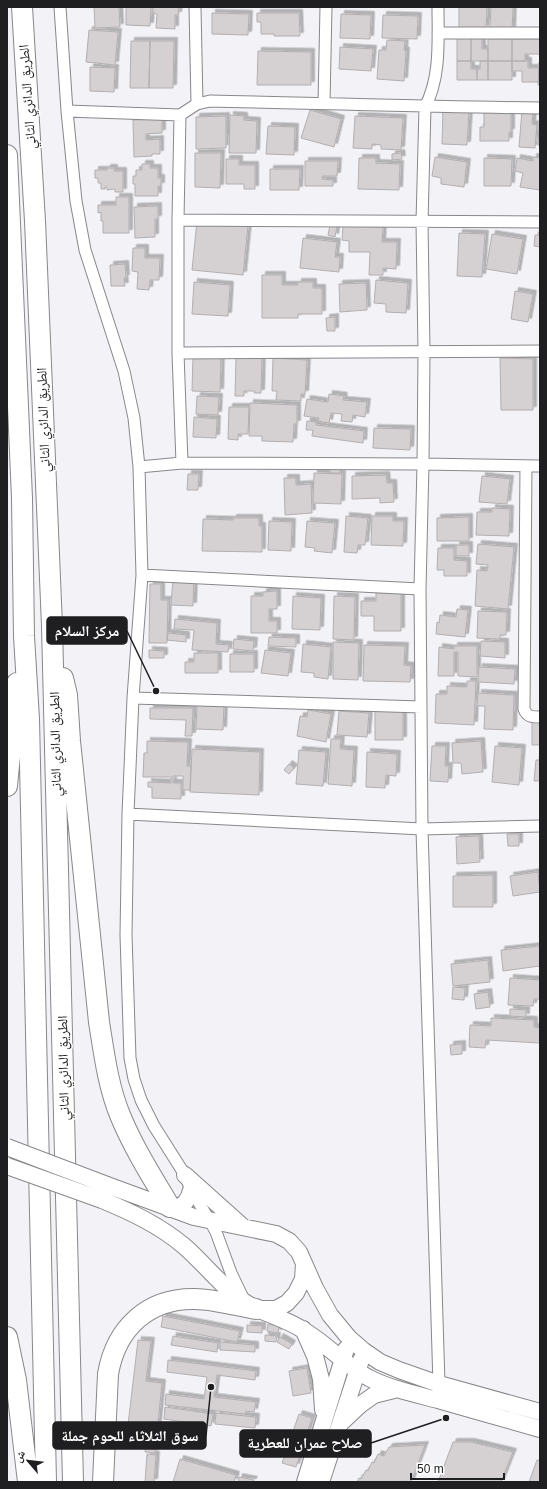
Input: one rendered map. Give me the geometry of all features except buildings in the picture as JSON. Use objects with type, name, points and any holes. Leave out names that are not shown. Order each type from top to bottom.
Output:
[{"type":"highway","name":"الطريق الدائري الثاني","points":[[22,7],[35,229],[52,626],[73,1482]]},
{"type":"highway","name":"الطريق الدائري الثاني","points":[[7,156],[22,498],[24,636],[29,719],[46,1482]]},
{"type":"highway","points":[[52,626],[67,695],[70,741],[98,1014],[106,1066],[119,1114],[140,1155],[172,1208]]},
{"type":"highway","points":[[7,786],[24,636]]},
{"type":"highway","points":[[103,1482],[108,1374],[111,1360],[122,1335],[141,1315],[163,1303],[175,1300],[197,1299],[251,1306]]},
{"type":"highway","points":[[7,1337],[16,1380],[28,1482]]},
{"type":"street","points":[[60,7],[67,111],[76,201],[84,243],[95,284],[124,371],[134,418],[139,467],[142,575],[133,698],[128,814],[126,935],[130,1058],[134,1079],[141,1100],[154,1126],[216,1232],[231,1273],[251,1306]]},
{"type":"street","points":[[195,7],[197,104]]},
{"type":"street","points":[[324,103],[326,7]]},
{"type":"street","points":[[436,1400],[439,1384],[422,829],[420,589],[424,352],[422,222],[425,107],[431,96],[434,85],[438,33],[438,7]]},
{"type":"street","points":[[438,33],[540,33]]},
{"type":"street","points":[[67,111],[180,115],[197,104],[210,101],[425,107],[540,108]]},
{"type":"street","points":[[180,115],[178,353],[182,463]]},
{"type":"street","points":[[178,220],[540,222]]},
{"type":"street","points":[[178,353],[540,351]]},
{"type":"street","points":[[139,467],[182,463],[540,466]]},
{"type":"street","points":[[526,467],[524,709],[526,714],[540,717]]},
{"type":"street","points":[[142,575],[420,589]]},
{"type":"street","points":[[133,698],[421,707]]},
{"type":"street","points":[[128,814],[422,829],[540,826]]},
{"type":"street","points":[[7,1148],[194,1217],[276,1234],[289,1241],[300,1252],[315,1288],[330,1315],[349,1338],[380,1362],[439,1384],[540,1412]]},
{"type":"street","points":[[7,1166],[102,1200],[135,1214],[161,1229],[183,1246],[227,1288],[251,1306],[284,1319],[303,1329],[370,1378],[398,1389],[540,1429]]},
{"type":"street","points":[[172,1208],[179,1207],[188,1200],[188,1183]]},
{"type":"street","points":[[188,1183],[244,1228]]},
{"type":"street","points":[[251,1306],[276,1309],[287,1303],[296,1293],[303,1279],[304,1264]]},
{"type":"street","points":[[303,1329],[314,1356],[321,1379],[323,1420]]},
{"type":"street","points":[[305,1482],[349,1338]]},
{"type":"street","points":[[321,1482],[364,1351]]},
{"type":"street","points":[[340,1424],[360,1405],[374,1395],[398,1389]]},
{"type":"place","name":"مركز السلام","points":[[156,691]]},
{"type":"place","name":"سوق الثلاثاء للحوم جملة","points":[[211,1387]]},
{"type":"place","name":"صلاح عمران للعطرية","points":[[446,1418]]}]
